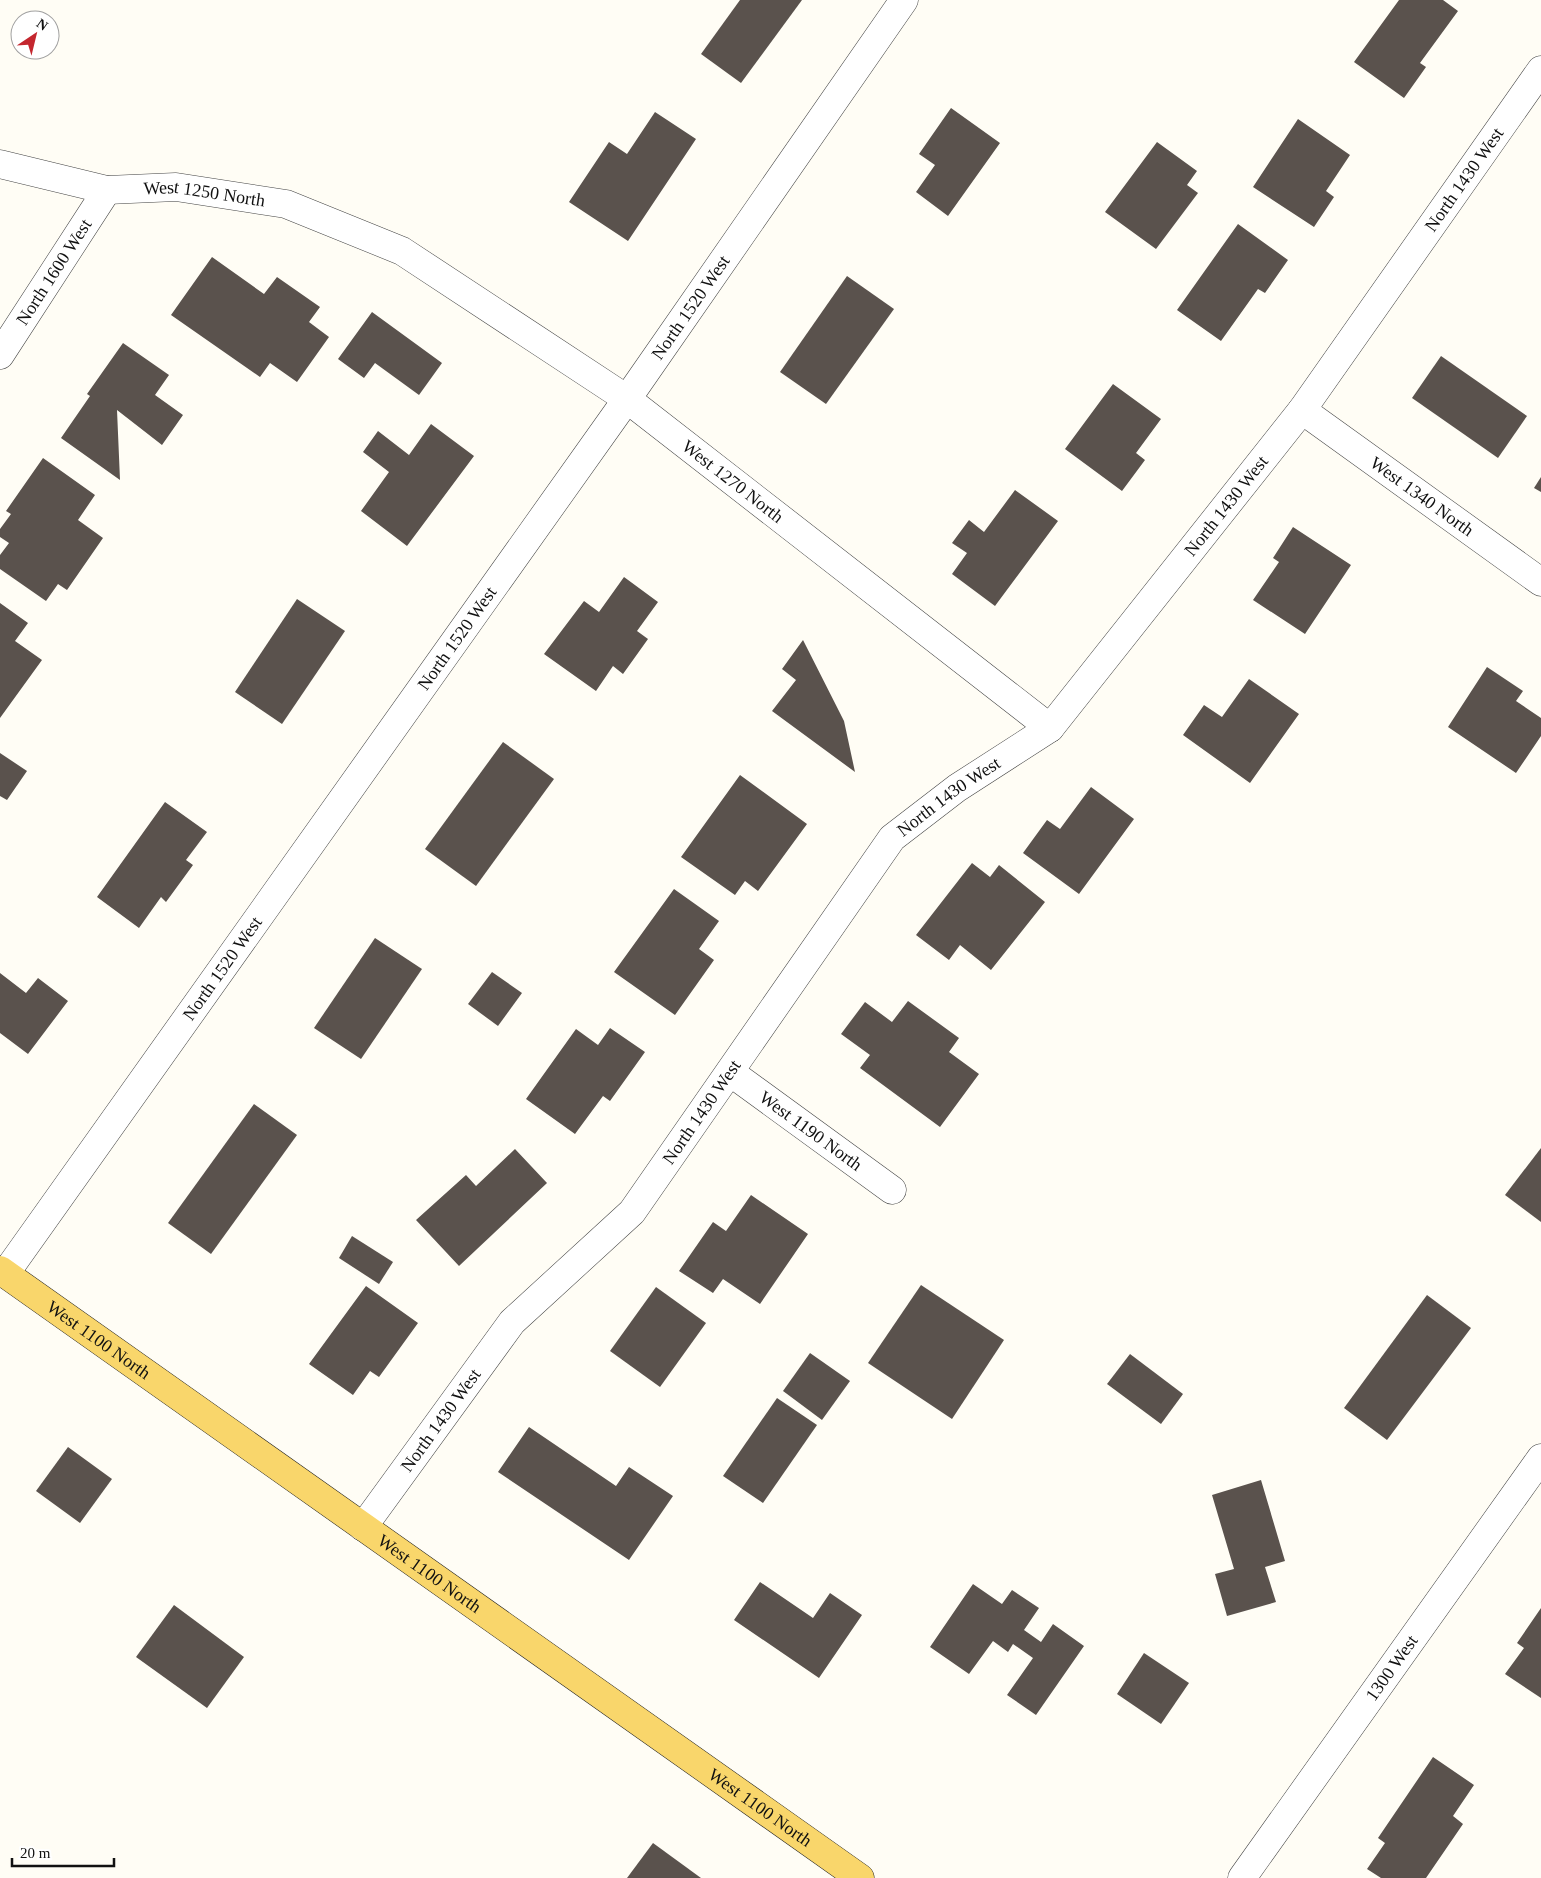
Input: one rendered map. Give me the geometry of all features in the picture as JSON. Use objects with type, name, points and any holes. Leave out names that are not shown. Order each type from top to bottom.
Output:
[{"type":"main road","name":"West 1100 North","points":[[3,1272],[860,1878]]},
{"type":"street","name":"North 1520 West","points":[[3,1272],[627,398],[904,0]]},
{"type":"street","name":"North 1430 West","points":[[363,1527],[512,1322],[632,1212],[892,838],[956,788],[1050,728],[1302,410],[1541,70]]},
{"type":"street","name":"West 1250 North","points":[[0,164],[107,190],[176,187],[286,204],[402,251]]},
{"type":"street","name":"North 1600 West","points":[[0,355],[107,190]]},
{"type":"street","name":"West 1270 North","points":[[402,251],[627,398],[1050,728]]},
{"type":"street","name":"West 1340 North","points":[[1302,410],[1541,582]]},
{"type":"street","name":"West 1190 North","points":[[730,1072],[892,1190]]},
{"type":"street","name":"1300 West","points":[[1242,1878],[1541,1458]]},
{"type":"building","points":[[740,0],[802,0],[741,83],[701,54]]},
{"type":"building","points":[[1399,0],[1443,0],[1458,11],[1420,63],[1426,67],[1404,98],[1354,62]]},
{"type":"building","points":[[951,108],[1000,143],[948,216],[916,192],[935,165],[919,154]]},
{"type":"building","points":[[655,112],[696,139],[628,241],[569,202],[609,142],[627,154]]},
{"type":"building","points":[[1298,119],[1350,155],[1326,191],[1334,197],[1314,227],[1253,187]]},
{"type":"building","points":[[1157,142],[1197,171],[1187,185],[1198,193],[1156,249],[1105,212]]},
{"type":"building","points":[[1238,224],[1288,260],[1265,293],[1258,289],[1221,341],[1177,310]]},
{"type":"building","points":[[212,257],[264,294],[277,277],[320,307],[309,322],[329,337],[297,382],[270,363],[260,377],[171,315]]},
{"type":"building","points":[[847,276],[894,309],[826,404],[780,372]]},
{"type":"building","points":[[372,312],[442,363],[419,395],[375,363],[364,378],[338,359]]},
{"type":"building","points":[[123,343],[169,375],[155,395],[183,415],[162,445],[117,410],[120,480],[61,438],[90,396],[87,394]]},
{"type":"building","points":[[1441,356],[1527,416],[1498,458],[1412,398]]},
{"type":"building","points":[[1113,384],[1161,419],[1136,453],[1145,460],[1122,491],[1065,449]]},
{"type":"building","points":[[431,424],[474,456],[407,546],[361,511],[389,472],[363,452],[378,431],[409,455]]},
{"type":"building","points":[[43,458],[95,495],[78,520],[103,538],[67,590],[58,584],[46,601],[0,569],[0,555],[9,543],[0,537],[0,529],[11,514],[6,511]]},
{"type":"building","points":[[1541,477],[1541,492],[1534,488]]},
{"type":"building","points":[[1015,490],[1058,521],[995,606],[952,574],[967,553],[952,543],[969,520],[984,532]]},
{"type":"building","points":[[1293,527],[1351,565],[1305,634],[1253,600],[1279,562],[1273,558]]},
{"type":"building","points":[[624,577],[658,602],[637,631],[648,639],[623,674],[613,666],[596,691],[544,654],[584,601],[599,612]]},
{"type":"building","points":[[297,599],[345,631],[282,724],[235,692]]},
{"type":"building","points":[[0,603],[28,623],[15,641],[42,660],[0,718]]},
{"type":"building","points":[[803,640],[844,721],[855,772],[772,711],[796,680],[782,669]]},
{"type":"building","points":[[1487,667],[1523,691],[1516,701],[1541,718],[1541,736],[1516,773],[1448,727]]},
{"type":"building","points":[[1249,679],[1299,714],[1250,783],[1183,735],[1204,705],[1222,717]]},
{"type":"building","points":[[503,742],[554,779],[476,886],[425,849]]},
{"type":"building","points":[[0,753],[27,771],[7,800],[0,796]]},
{"type":"building","points":[[740,775],[807,824],[758,891],[745,881],[735,895],[681,857]]},
{"type":"building","points":[[1091,787],[1134,819],[1079,894],[1023,853],[1047,820],[1060,829]]},
{"type":"building","points":[[165,802],[207,832],[186,860],[193,865],[166,902],[161,897],[139,928],[97,897]]},
{"type":"building","points":[[972,863],[990,877],[999,865],[1045,902],[991,970],[960,945],[949,960],[916,935]]},
{"type":"building","points":[[674,889],[719,921],[699,949],[714,960],[675,1015],[614,972]]},
{"type":"building","points":[[375,938],[422,969],[361,1059],[314,1028]]},
{"type":"building","points":[[492,972],[522,993],[498,1026],[468,1004]]},
{"type":"building","points":[[0,973],[26,993],[38,978],[68,1001],[28,1054],[0,1033]]},
{"type":"building","points":[[908,1001],[959,1038],[949,1052],[979,1074],[940,1127],[860,1068],[870,1055],[841,1034],[865,1002],[892,1022]]},
{"type":"building","points":[[610,1028],[645,1052],[610,1101],[603,1096],[575,1134],[526,1099],[576,1029],[598,1045]]},
{"type":"building","points":[[254,1104],[297,1135],[211,1254],[168,1223]]},
{"type":"building","points":[[1541,1148],[1541,1222],[1505,1195]]},
{"type":"building","points":[[515,1149],[547,1183],[459,1266],[416,1220],[466,1175],[476,1186]]},
{"type":"building","points":[[751,1195],[808,1234],[760,1304],[723,1279],[713,1293],[679,1271],[713,1222],[726,1231]]},
{"type":"building","points":[[352,1236],[393,1262],[379,1284],[339,1258]]},
{"type":"building","points":[[921,1285],[1004,1340],[952,1419],[868,1363]]},
{"type":"building","points":[[366,1286],[418,1323],[379,1377],[370,1371],[353,1395],[309,1364]]},
{"type":"building","points":[[656,1287],[706,1323],[660,1387],[610,1351]]},
{"type":"building","points":[[1427,1295],[1471,1328],[1387,1440],[1344,1408]]},
{"type":"building","points":[[810,1353],[850,1381],[822,1420],[783,1391]]},
{"type":"building","points":[[1130,1354],[1183,1394],[1161,1424],[1107,1384]]},
{"type":"building","points":[[777,1398],[817,1425],[763,1503],[723,1476]]},
{"type":"building","points":[[529,1427],[616,1486],[629,1467],[673,1496],[629,1560],[498,1472]]},
{"type":"building","points":[[68,1447],[112,1479],[80,1523],[36,1491]]},
{"type":"building","points":[[1261,1480],[1285,1561],[1265,1567],[1276,1602],[1227,1616],[1215,1574],[1234,1569],[1212,1495]]},
{"type":"building","points":[[760,1582],[813,1618],[830,1593],[862,1615],[819,1678],[734,1620]]},
{"type":"building","points":[[973,1584],[1002,1604],[1012,1590],[1039,1608],[1024,1630],[1041,1642],[1053,1624],[1084,1646],[1036,1715],[1007,1695],[1033,1658],[1013,1644],[1008,1652],[993,1641],[969,1674],[930,1647]]},
{"type":"building","points":[[174,1605],[244,1657],[207,1708],[136,1657]]},
{"type":"building","points":[[1541,1608],[1541,1698],[1505,1674],[1524,1648],[1517,1643]]},
{"type":"building","points":[[1144,1653],[1189,1683],[1161,1724],[1117,1694]]},
{"type":"building","points":[[1433,1757],[1474,1785],[1453,1816],[1463,1824],[1426,1878],[1381,1878],[1367,1869],[1385,1843],[1378,1838]]},
{"type":"building","points":[[653,1843],[701,1878],[627,1878]]}]
